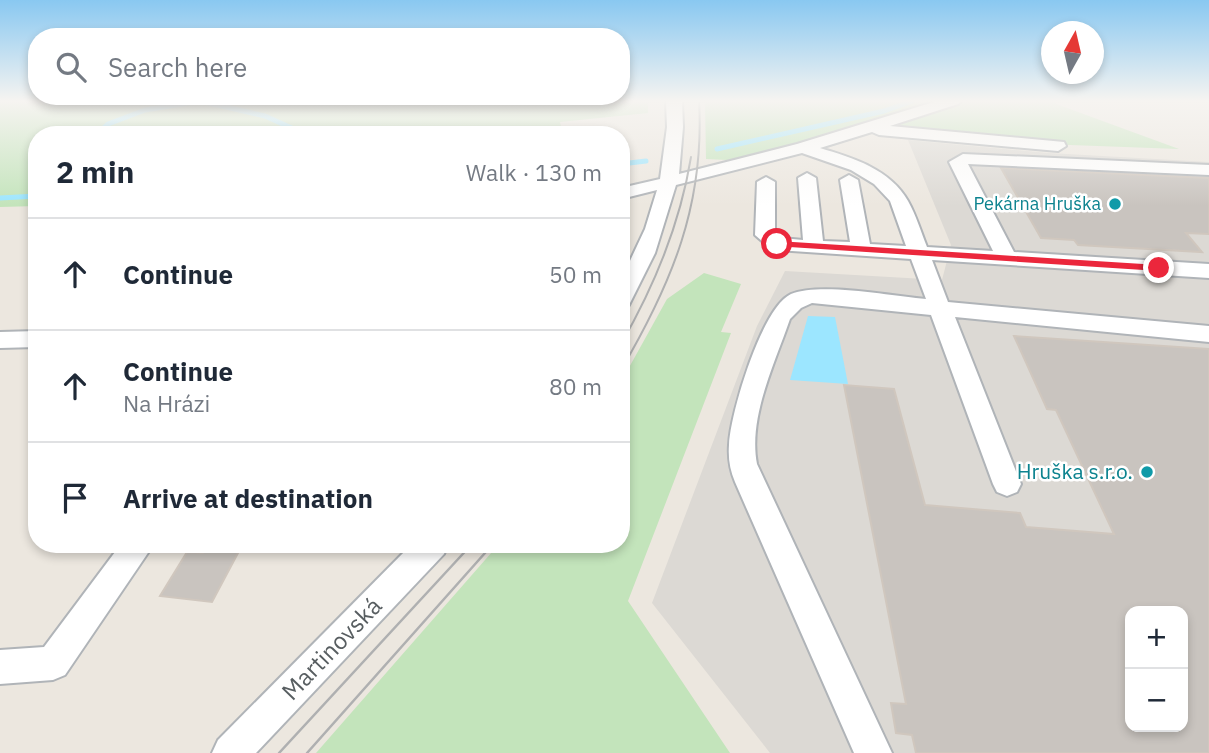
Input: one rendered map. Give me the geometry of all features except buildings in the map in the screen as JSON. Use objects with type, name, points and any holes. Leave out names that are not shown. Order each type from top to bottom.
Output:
[{"type":"street","points":[[630,282],[650,242],[668,182],[674,136]]},
{"type":"street","points":[[630,192],[843,136]]},
{"type":"street","points":[[947,136],[1102,150],[1209,156]]},
{"type":"street","points":[[803,148],[859,167],[887,185],[899,201],[1007,484]]},
{"type":"street","points":[[1007,258],[958,162],[969,158],[1209,170]]},
{"type":"street","points":[[807,178],[814,247]]},
{"type":"street","points":[[849,180],[861,249]]},
{"type":"street","points":[[766,182],[765,235],[777,244],[1209,271]]},
{"type":"street","points":[[873,753],[745,473],[742,451],[748,413],[779,318],[791,302],[812,296],[940,306],[1209,334]]},
{"type":"street","points":[[0,340],[28,339]]},
{"type":"street","points":[[0,667],[53,663],[132,553]]},
{"type":"street","name":"Martinovská","points":[[231,753],[424,553]]},
{"type":"shaded area","points":[[908,140],[1049,153],[1209,162],[1209,753],[770,753],[652,603],[757,326],[785,271],[942,280],[951,245]]},
{"type":"green space","points":[[0,136],[28,136],[28,206],[0,207]]},
{"type":"green space","points":[[706,136],[826,136],[728,160],[706,159]]},
{"type":"green space","points":[[930,136],[1144,136],[1179,149],[960,141]]},
{"type":"green space","points":[[704,273],[741,284],[721,332],[731,333],[628,601],[730,753],[316,753],[491,553],[630,553],[630,366],[667,299]]},
{"type":"water","points":[[808,316],[835,317],[848,384],[790,380]]},
{"type":"waterway","points":[[717,149],[774,136]]},
{"type":"waterway","points":[[630,163],[646,161]]},
{"type":"waterway","points":[[0,198],[28,196]]},
{"type":"tram line","points":[[630,354],[656,306],[681,242],[697,174],[699,136]]},
{"type":"tram line","points":[[630,327],[665,254],[680,207],[691,157]]},
{"type":"tram line","points":[[279,753],[464,553]]},
{"type":"tram line","points":[[307,753],[485,553]]},
{"type":"place","name":"Pekárna Hruška","points":[[1115,204]]},
{"type":"place","name":"Hruška s.r.o.","points":[[1147,472]]},
{"type":"route","points":[[777,244],[1159,268]]}]
